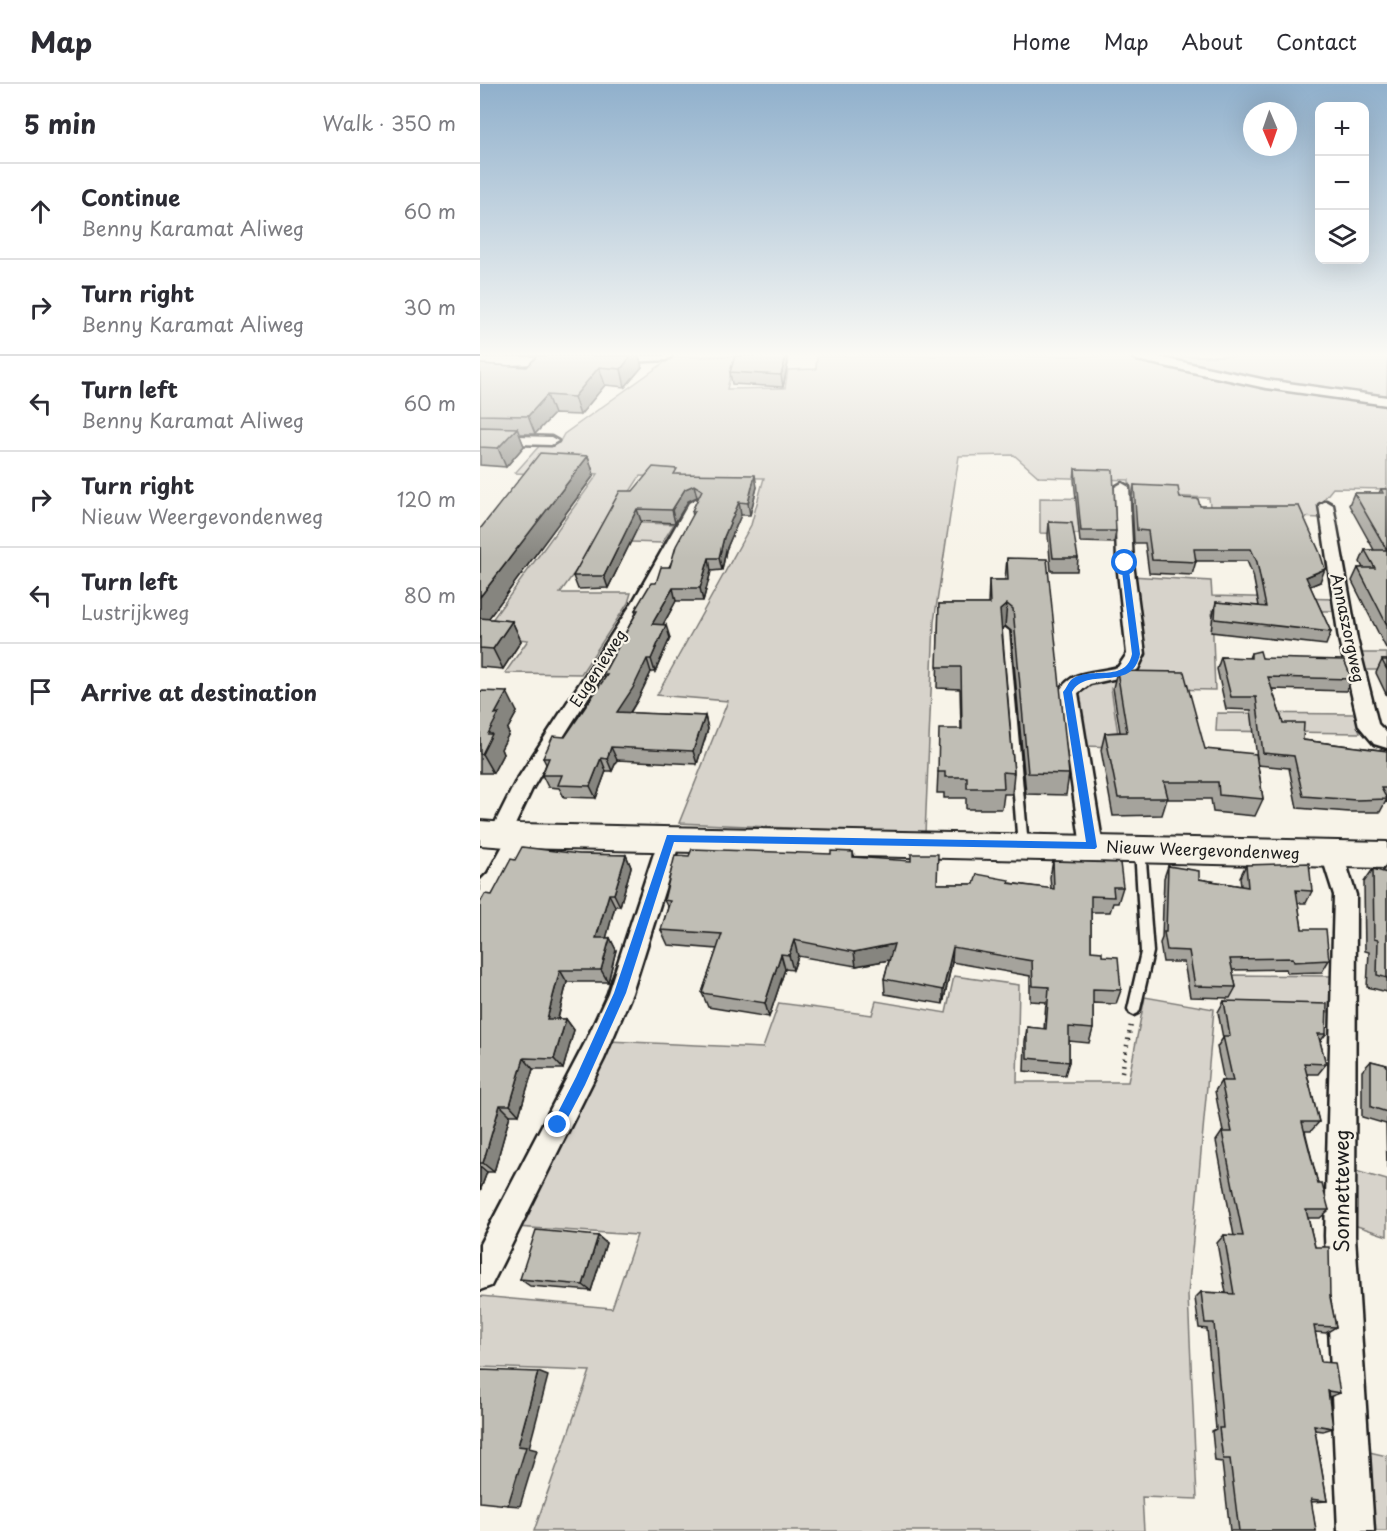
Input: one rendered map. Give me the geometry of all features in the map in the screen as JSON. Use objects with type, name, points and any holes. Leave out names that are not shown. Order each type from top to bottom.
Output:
[{"type":"street","points":[[480,439],[551,441]]},
{"type":"street","points":[[1092,847],[1068,692],[1073,683],[1084,678],[1114,675],[1126,671],[1134,662],[1136,654],[1125,563],[1122,487]]},
{"type":"street","name":"Eugenieweg","points":[[480,897],[496,879],[500,834],[522,788],[642,600],[663,560],[687,525],[696,503]]},
{"type":"street","name":"Annaszorgweg","points":[[1326,505],[1348,639],[1369,726],[1381,739],[1387,741]]},
{"type":"street","name":"Nieuw Weergevondenweg","points":[[500,834],[1387,855]]},
{"type":"street","points":[[480,1275],[581,1081],[620,993],[670,838]]},
{"type":"street","name":"Sonnetteweg","points":[[1332,854],[1345,896],[1340,1236],[1356,1531]]},
{"type":"lane","points":[[1005,631],[1023,846]]},
{"type":"lane","points":[[1134,1009],[1147,952],[1140,848]]},
{"type":"path","points":[[1122,1072],[1134,1009]]},
{"type":"shaded area","points":[[579,424],[1387,424],[1387,489],[1333,488],[1320,504],[1322,518],[1211,514],[1209,498],[1129,494],[1129,480],[1039,477],[1014,455],[959,456],[934,622],[925,834],[679,823],[728,701],[657,695],[751,525],[764,478],[640,476],[610,522],[674,524],[662,543],[597,541],[560,593],[631,593],[628,603],[581,674],[505,673],[528,640],[481,635],[598,474],[547,470],[543,474],[515,473],[541,444],[559,443],[564,434]]},
{"type":"shaded area","points":[[1040,498],[1118,499],[1120,535],[1040,533]]},
{"type":"shaded area","points":[[1131,576],[1211,581],[1212,596],[1335,599],[1337,611],[1212,610],[1215,690],[1111,688],[1120,747],[1082,746],[1072,693],[1079,683],[1132,673]]},
{"type":"shaded area","points":[[1359,653],[1387,653],[1387,670],[1362,670]]},
{"type":"shaded area","points":[[1217,713],[1356,714],[1360,733],[1216,731]]},
{"type":"shaded area","points":[[1231,975],[1334,976],[1334,1012],[1225,1009]]},
{"type":"shaded area","points":[[954,976],[1019,985],[1017,1082],[1128,1082],[1145,997],[1214,1009],[1188,1295],[1197,1499],[1142,1497],[1144,1531],[534,1531],[590,1371],[480,1367],[480,1296],[612,1308],[637,1235],[516,1227],[608,1041],[763,1048],[779,1003],[872,1015],[876,1001],[946,1013]]},
{"type":"shaded area","points":[[1352,1170],[1387,1180],[1387,1236],[1351,1224]]},
{"type":"shaded area","points":[[1365,1451],[1387,1456],[1387,1531],[1370,1531]]},
{"type":"building","points":[[480,427],[517,428],[498,448],[480,447]]},
{"type":"building","points":[[540,453],[588,456],[480,597],[480,529]]},
{"type":"building","points":[[653,467],[677,469],[674,474],[755,475],[748,503],[739,502],[724,537],[719,558],[709,558],[700,588],[673,588],[652,624],[666,625],[651,659],[647,659],[633,688],[617,712],[705,716],[693,751],[611,747],[607,759],[601,758],[590,786],[558,785],[562,775],[542,775],[549,758],[543,758],[553,736],[565,737],[607,675],[603,675],[638,610],[635,610],[651,583],[656,583],[661,567],[670,567],[676,546],[695,511],[692,511],[702,490],[694,485],[685,489],[672,510],[637,509],[604,576],[573,576],[620,491],[633,491]]},
{"type":"building","points":[[1075,469],[1113,470],[1116,531],[1081,531]]},
{"type":"building","points":[[1134,485],[1178,487],[1180,498],[1198,499],[1200,506],[1299,506],[1325,569],[1306,577],[1331,632],[1215,619],[1216,602],[1266,607],[1257,562],[1251,549],[1194,549],[1196,562],[1152,560],[1148,531],[1137,530]]},
{"type":"building","points":[[1381,489],[1387,489],[1387,550],[1354,493],[1383,493]]},
{"type":"building","points":[[1049,522],[1072,523],[1078,558],[1053,558]]},
{"type":"building","points":[[1365,550],[1387,550],[1387,625],[1358,568],[1375,568]]},
{"type":"building","points":[[1007,558],[1047,559],[1069,774],[1028,773],[1013,609],[1007,604],[1000,610],[1014,773],[1003,772],[1004,788],[967,788],[967,777],[945,777],[945,772],[938,772],[939,729],[962,729],[961,667],[937,667],[939,604],[990,604],[989,580],[1008,580]]},
{"type":"building","points":[[480,618],[512,621],[493,649],[480,648]]},
{"type":"building","points":[[1260,651],[1262,658],[1344,660],[1352,679],[1268,677],[1283,723],[1304,723],[1303,740],[1387,751],[1387,788],[1381,788],[1387,799],[1356,800],[1303,796],[1294,756],[1263,753],[1256,697],[1231,697],[1221,657],[1251,658],[1251,653]]},
{"type":"building","points":[[1382,660],[1387,660],[1387,670]]},
{"type":"building","points":[[1117,671],[1184,672],[1205,749],[1256,754],[1263,799],[1219,795],[1218,782],[1164,782],[1168,798],[1118,798],[1105,733],[1127,732]]},
{"type":"building","points":[[480,691],[507,692],[495,714],[499,713],[488,734],[492,734],[482,754],[480,754]]},
{"type":"building","points":[[522,847],[579,854],[626,855],[614,894],[609,894],[596,938],[610,938],[601,970],[560,970],[547,1019],[566,1019],[554,1059],[524,1058],[510,1105],[500,1105],[483,1163],[480,1163],[480,903],[485,894],[492,895],[511,859],[515,860]]},
{"type":"building","points":[[692,849],[831,854],[831,851],[853,852],[853,857],[911,861],[911,854],[938,854],[937,884],[974,884],[977,874],[1009,880],[1008,883],[1054,889],[1053,861],[1120,863],[1123,887],[1113,887],[1114,897],[1091,896],[1091,951],[1102,952],[1102,956],[1118,957],[1121,990],[1093,989],[1093,1029],[1069,1027],[1069,1062],[1027,1058],[1027,1027],[1046,1029],[1049,987],[1033,986],[1032,961],[953,947],[943,990],[884,979],[894,944],[854,952],[794,940],[789,955],[781,954],[765,1003],[702,993],[722,934],[661,930],[670,901],[664,900],[675,855],[689,856]]},
{"type":"building","points":[[1309,863],[1312,891],[1296,890],[1302,929],[1326,929],[1329,960],[1294,962],[1293,958],[1230,959],[1236,987],[1195,986],[1189,951],[1167,950],[1164,932],[1166,932],[1168,866],[1199,871],[1199,879],[1248,887],[1246,865]]},
{"type":"building","points":[[1373,869],[1387,873],[1387,978],[1377,975],[1378,940],[1374,939]]},
{"type":"building","points":[[1224,1001],[1327,1004],[1326,1034],[1318,1034],[1326,1064],[1304,1063],[1319,1122],[1302,1122],[1318,1184],[1322,1184],[1329,1210],[1306,1210],[1315,1247],[1329,1247],[1330,1297],[1336,1327],[1314,1326],[1321,1362],[1335,1363],[1340,1393],[1328,1391],[1333,1428],[1314,1425],[1327,1501],[1311,1499],[1316,1531],[1239,1531],[1230,1459],[1223,1459],[1219,1428],[1223,1428],[1214,1323],[1205,1323],[1201,1292],[1234,1294],[1224,1235],[1243,1236],[1222,1132],[1232,1132],[1221,1081],[1233,1081],[1223,1036],[1230,1036]]},
{"type":"building","points":[[1371,1061],[1387,1065],[1387,1112],[1371,1107]]},
{"type":"building","points":[[536,1230],[598,1236],[583,1285],[520,1279]]},
{"type":"building","points":[[480,1370],[538,1372],[518,1446],[526,1447],[508,1505],[480,1502]]},
{"type":"route","points":[[558,1125],[581,1081],[620,993],[670,838],[1092,847],[1068,692],[1073,683],[1084,678],[1114,675],[1126,671],[1134,662],[1136,654],[1125,563]]}]
